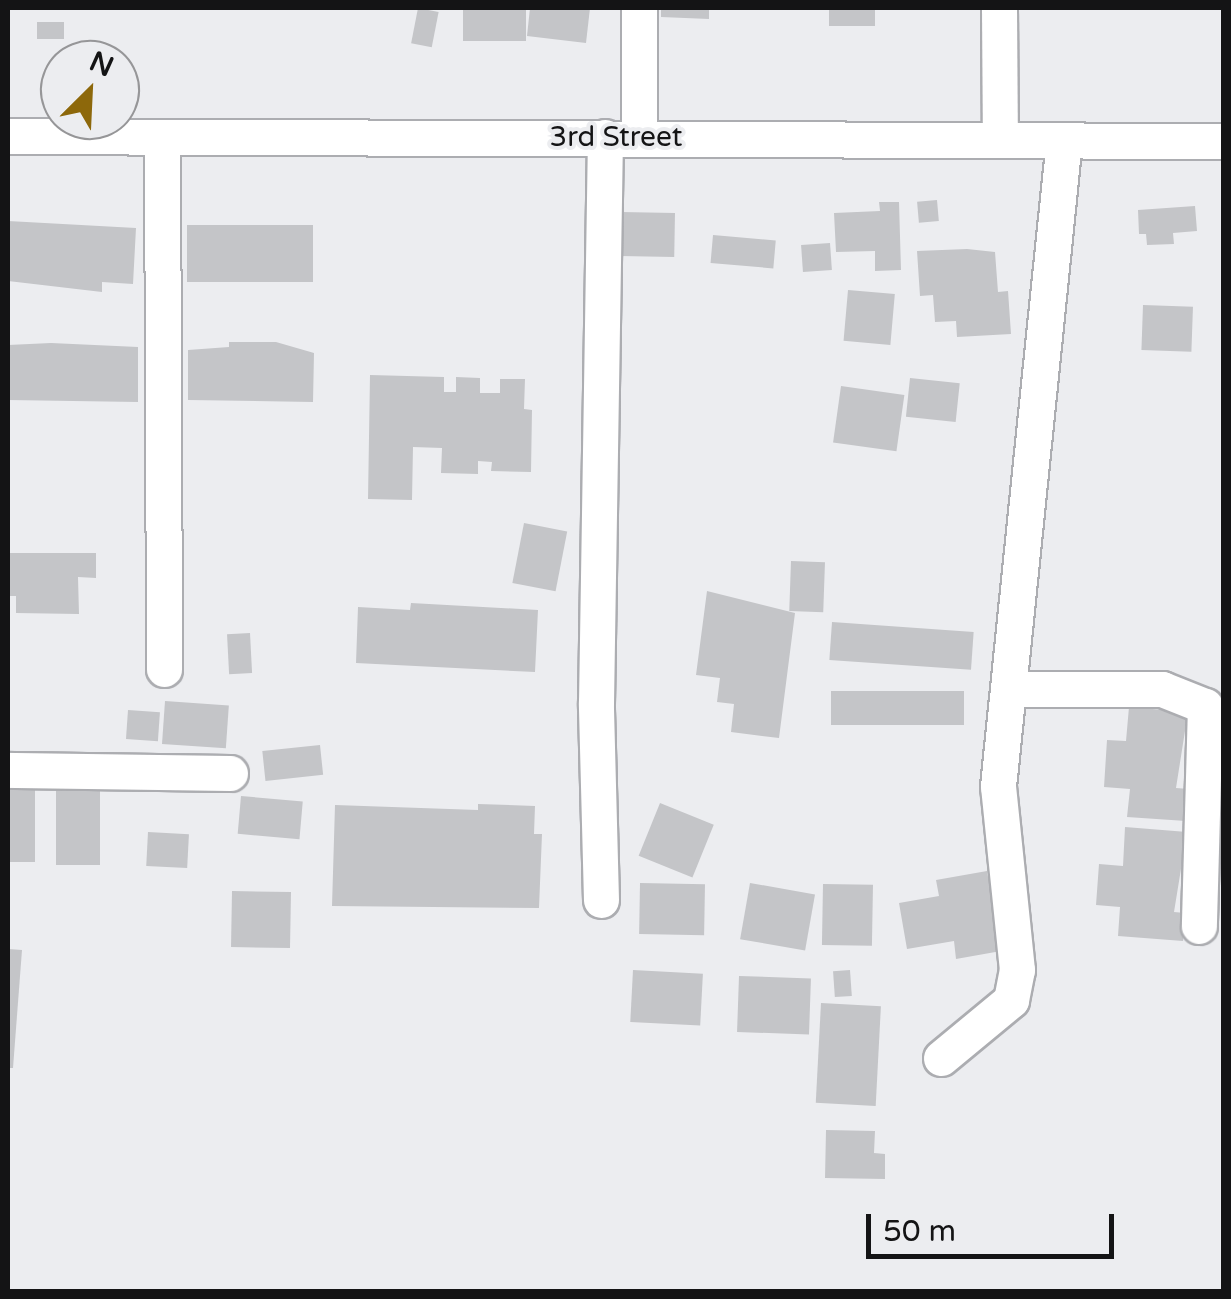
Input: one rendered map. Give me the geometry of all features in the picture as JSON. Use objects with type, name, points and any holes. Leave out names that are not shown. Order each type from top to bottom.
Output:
[{"type":"street","points":[[600,900],[596,703],[622,137],[639,8]]},
{"type":"street","points":[[999,8],[1000,138]]},
{"type":"street","name":"3rd Street","points":[[8,136],[1224,141]]},
{"type":"street","points":[[162,137],[164,668]]},
{"type":"street","points":[[941,1058],[1011,1000],[1017,970],[998,786],[1064,140]]},
{"type":"street","points":[[1008,690],[1162,689],[1205,706],[1199,926]]},
{"type":"street","points":[[8,770],[230,773]]},
{"type":"building","points":[[418,8],[439,12],[432,47],[411,43]]},
{"type":"building","points":[[463,8],[526,8],[526,41],[463,41]]},
{"type":"building","points":[[530,8],[590,8],[586,43],[527,36]]},
{"type":"building","points":[[661,8],[709,8],[709,19],[661,17]]},
{"type":"building","points":[[829,8],[875,8],[875,26],[829,26]]},
{"type":"building","points":[[37,22],[64,22],[64,39],[37,39]]},
{"type":"building","points":[[937,200],[939,221],[919,223],[917,202]]},
{"type":"building","points":[[879,202],[899,202],[901,270],[875,271],[875,251],[836,252],[834,213],[880,211]]},
{"type":"building","points":[[1195,206],[1197,231],[1173,233],[1174,244],[1147,245],[1146,234],[1139,234],[1138,210]]},
{"type":"building","points":[[621,212],[675,213],[674,257],[620,256]]},
{"type":"building","points":[[8,221],[136,228],[133,284],[102,282],[102,292],[8,281]]},
{"type":"building","points":[[187,225],[313,225],[313,282],[187,282]]},
{"type":"building","points":[[713,235],[776,240],[773,268],[711,263]]},
{"type":"building","points":[[830,243],[832,270],[803,272],[801,245]]},
{"type":"building","points":[[917,251],[995,252],[998,292],[1008,291],[1011,334],[957,337],[956,321],[935,322],[933,295],[920,296]]},
{"type":"building","points":[[848,290],[895,294],[890,345],[844,341]]},
{"type":"building","points":[[1143,305],[1193,307],[1191,352],[1141,350]]},
{"type":"building","points":[[229,342],[276,342],[314,353],[313,402],[188,400],[188,350],[229,347]]},
{"type":"building","points":[[8,345],[138,347],[138,402],[8,400]]},
{"type":"building","points":[[370,375],[444,377],[444,392],[456,392],[456,377],[480,378],[480,393],[500,393],[500,379],[525,379],[524,409],[532,410],[531,472],[491,471],[492,462],[478,461],[478,474],[441,473],[442,448],[413,447],[412,500],[368,499]]},
{"type":"building","points":[[910,378],[960,383],[956,422],[906,417]]},
{"type":"building","points":[[841,386],[904,395],[896,451],[833,442]]},
{"type":"building","points":[[524,523],[567,531],[556,591],[512,583]]},
{"type":"building","points":[[8,553],[96,553],[96,578],[78,577],[79,614],[16,613],[16,596],[8,596]]},
{"type":"building","points":[[791,561],[825,562],[823,612],[789,611]]},
{"type":"building","points":[[707,591],[795,613],[779,738],[731,732],[734,704],[717,702],[720,678],[696,675]]},
{"type":"building","points":[[411,603],[538,610],[535,672],[356,663],[358,607],[410,610]]},
{"type":"building","points":[[832,622],[974,632],[971,670],[829,660]]},
{"type":"building","points":[[250,633],[252,673],[229,674],[227,634]]},
{"type":"building","points":[[831,691],[964,691],[964,725],[831,725]]},
{"type":"building","points":[[165,701],[229,705],[226,748],[162,744]]},
{"type":"building","points":[[1129,707],[1188,712],[1176,788],[1189,789],[1186,821],[1127,817],[1130,789],[1104,787],[1107,740],[1126,741]]},
{"type":"building","points":[[128,710],[160,712],[158,741],[126,739]]},
{"type":"building","points":[[320,745],[323,775],[265,781],[262,751]]},
{"type":"building","points":[[8,777],[35,777],[35,862],[8,862]]},
{"type":"building","points":[[56,779],[100,779],[100,865],[56,865]]},
{"type":"building","points":[[241,796],[303,801],[299,839],[238,834]]},
{"type":"building","points":[[660,803],[714,825],[692,878],[639,856]]},
{"type":"building","points":[[478,804],[535,806],[534,834],[542,834],[539,908],[332,906],[335,805],[478,810]]},
{"type":"building","points":[[1125,827],[1187,832],[1174,912],[1185,913],[1183,941],[1118,936],[1120,907],[1096,905],[1099,864],[1123,866]]},
{"type":"building","points":[[148,832],[189,834],[187,868],[146,866]]},
{"type":"building","points":[[987,871],[1001,951],[956,959],[954,941],[907,949],[899,903],[939,896],[936,880]]},
{"type":"building","points":[[640,883],[705,884],[704,935],[639,934]]},
{"type":"building","points":[[750,883],[815,894],[805,951],[740,939]]},
{"type":"building","points":[[823,884],[873,885],[872,946],[822,945]]},
{"type":"building","points":[[232,891],[291,892],[290,948],[231,947]]},
{"type":"building","points":[[8,949],[22,950],[13,1068],[8,1068]]},
{"type":"building","points":[[633,970],[703,974],[700,1026],[630,1022]]},
{"type":"building","points":[[850,970],[852,996],[835,997],[833,971]]},
{"type":"building","points":[[739,976],[811,979],[809,1034],[737,1032]]},
{"type":"building","points":[[821,1003],[881,1006],[876,1106],[816,1103]]},
{"type":"building","points":[[826,1130],[875,1131],[874,1153],[885,1154],[885,1179],[825,1178]]}]
